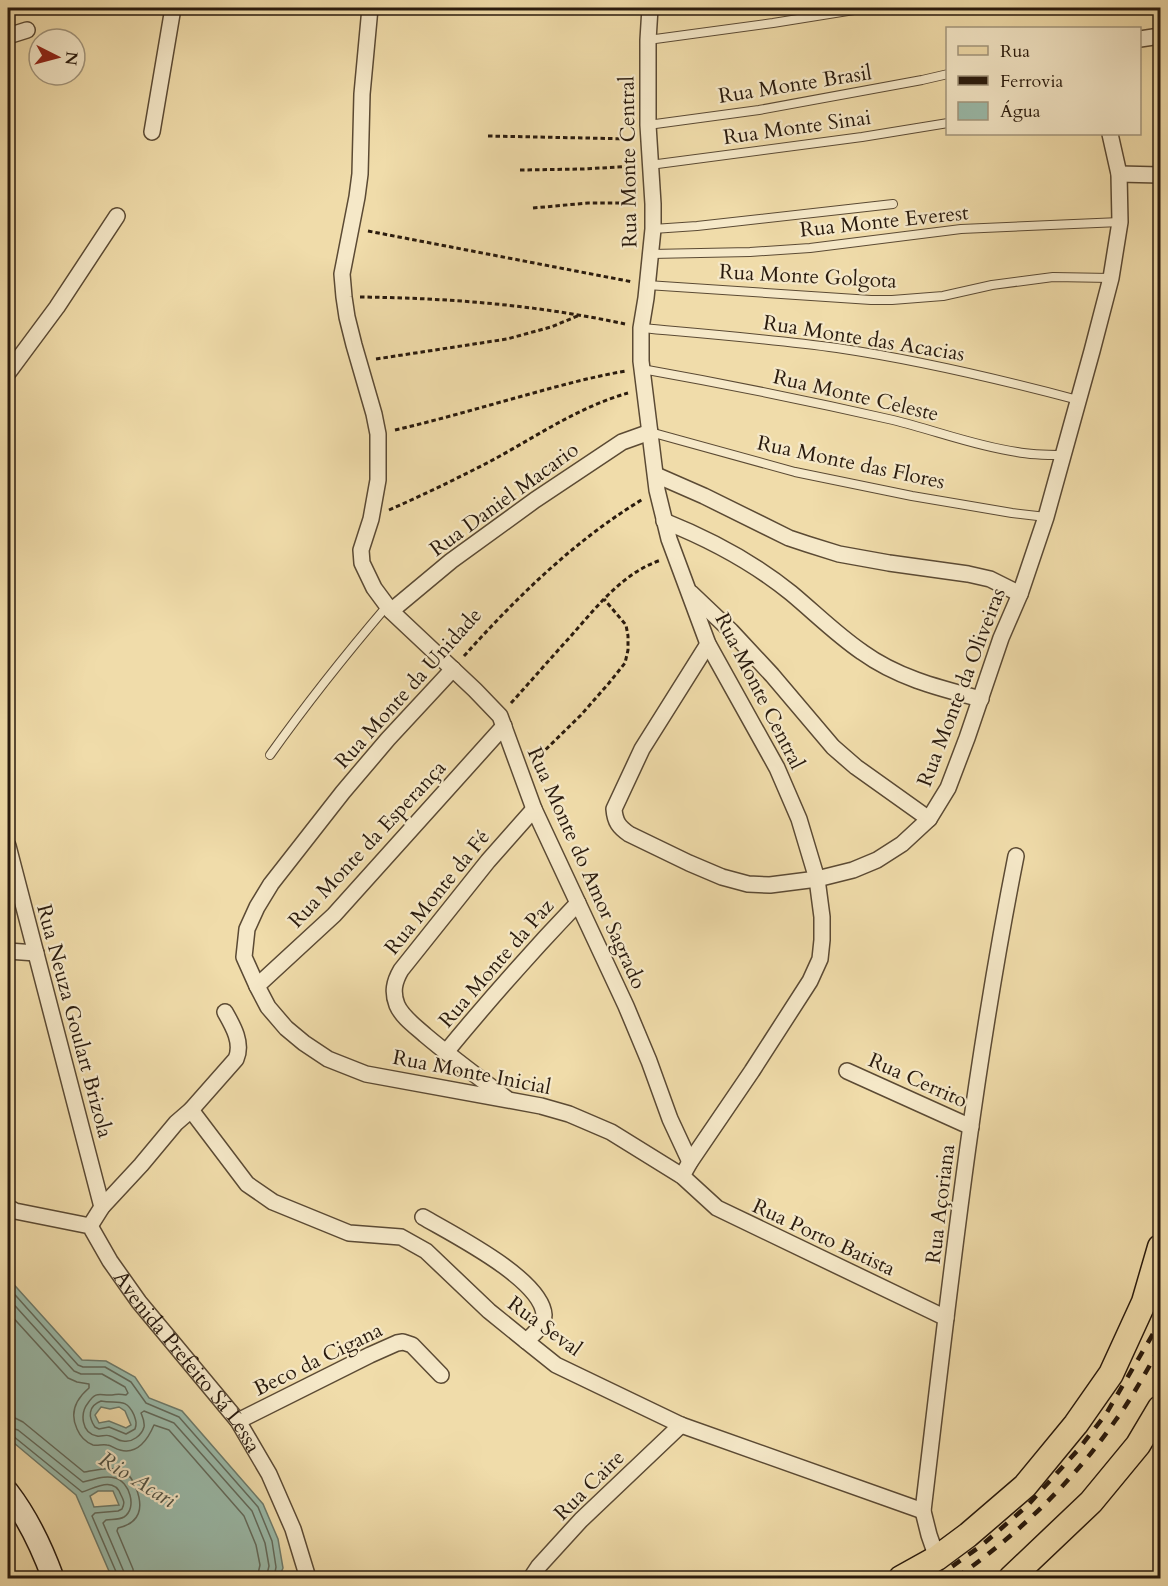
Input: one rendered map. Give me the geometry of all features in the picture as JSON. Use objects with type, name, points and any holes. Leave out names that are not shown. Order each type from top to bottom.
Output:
[{"type":"main road","points":[[901,1578],[937,1558],[968,1535],[1025,1486],[1077,1424],[1111,1374],[1144,1302],[1161,1246]]},
{"type":"main road","points":[[1011,1578],[1091,1502],[1138,1444],[1161,1408]]},
{"type":"street","points":[[152,132],[173,8]]},
{"type":"street","points":[[370,8],[362,93],[360,174],[342,274],[344,297],[354,345],[378,434],[378,480],[371,519]]},
{"type":"street","name":"Rua Monte Central","points":[[650,8],[648,132],[653,229],[641,328],[642,369],[664,522],[674,556],[708,644],[777,768],[799,819],[817,879],[822,940],[820,959],[810,981],[682,1176]]},
{"type":"street","points":[[8,36],[27,30]]},
{"type":"street","points":[[1141,39],[1161,36]]},
{"type":"street","name":"Rua Monte da Oliveiras","points":[[708,644],[642,749],[614,809],[614,820],[620,828],[722,877],[747,884],[770,885],[817,879],[853,870],[877,860],[902,844],[929,819],[948,788],[1046,517],[1111,278],[1120,222],[1119,174],[1110,135]]},
{"type":"street","points":[[1119,174],[1161,175]]},
{"type":"street","points":[[8,373],[57,307],[117,216]]},
{"type":"street","name":"Rua Daniel Macario","points":[[389,609],[535,500],[622,442],[650,432]]},
{"type":"street","points":[[657,483],[704,496],[789,538],[839,554],[889,564],[968,574],[990,579],[1020,594]]},
{"type":"street","name":"Rua Monte do Amor Sagrado","points":[[371,519],[361,550],[362,563],[374,588],[389,609],[475,690],[502,721],[534,808],[626,1006],[670,1119],[690,1162]]},
{"type":"street","points":[[664,522],[689,531],[753,566],[791,593],[863,653],[902,675],[935,687],[981,699]]},
{"type":"street","points":[[687,590],[748,648],[833,747],[856,767],[929,819]]},
{"type":"street","name":"Rua Monte da Unidade","points":[[244,957],[247,929],[257,907],[272,884],[343,792],[453,669]]},
{"type":"street","name":"Rua Monte da Esperança","points":[[257,986],[334,915],[502,721]]},
{"type":"street","name":"Rua Monte da Fé","points":[[509,1101],[406,1019],[393,993],[400,970],[534,808]]},
{"type":"street","name":"Rua Neuza Goulart Brizola","points":[[8,846],[102,1207]]},
{"type":"street","name":"Rua Açoriana","points":[[937,1558],[923,1511],[971,1126],[1000,937],[1016,856]]},
{"type":"street","name":"Rua Monte da Paz","points":[[446,1052],[501,986],[578,903]]},
{"type":"street","points":[[8,951],[36,953]]},
{"type":"street","name":"Rua Monte Inicial","points":[[244,957],[268,1007],[286,1028],[328,1059],[366,1074],[541,1106],[580,1118],[611,1132],[682,1176],[717,1208]]},
{"type":"street","points":[[8,1207],[15,1211],[90,1226],[102,1207],[236,1059],[238,1044],[233,1026],[225,1012]]},
{"type":"street","name":"Rua Cerrito","points":[[847,1071],[971,1126]]},
{"type":"street","name":"Rua Seval","points":[[191,1110],[247,1184],[273,1202],[349,1233],[401,1237],[426,1251],[489,1311],[556,1365],[681,1425],[923,1511]]},
{"type":"street","name":"Rua Porto Batista","points":[[717,1208],[946,1318]]},
{"type":"street","points":[[423,1217],[478,1248],[526,1284],[537,1297],[544,1315],[536,1331],[525,1341]]},
{"type":"street","name":"Avenida Prefeito Sá Lessa","points":[[90,1226],[110,1261],[139,1302],[238,1421],[269,1474],[289,1520],[308,1578]]},
{"type":"street","name":"Beco da Cigana","points":[[238,1421],[397,1343],[412,1345],[441,1375]]},
{"type":"street","name":"Rua Caire","points":[[531,1578],[581,1520],[681,1425]]},
{"type":"street","points":[[8,1492],[43,1550],[53,1578]]},
{"type":"lane","points":[[648,40],[880,8]]},
{"type":"lane","name":"Rua Monte Brasil","points":[[648,132],[946,74]]},
{"type":"lane","name":"Rua Monte Sinai","points":[[650,165],[862,137],[946,123]]},
{"type":"lane","points":[[653,229],[893,204]]},
{"type":"lane","name":"Rua Monte Everest","points":[[651,254],[810,248],[961,229],[1120,222]]},
{"type":"lane","name":"Rua Monte Golgota","points":[[647,285],[892,300],[942,296],[992,285],[1053,277],[1111,278]]},
{"type":"lane","name":"Rua Monte das Acacias","points":[[641,328],[784,341],[840,349],[975,374],[1078,400]]},
{"type":"lane","name":"Rua Monte Celeste","points":[[642,369],[731,384],[856,412],[1002,450],[1063,456]]},
{"type":"lane","name":"Rua Monte das Flores","points":[[650,432],[795,472],[912,496],[1046,517]]},
{"type":"lane","name":"Rua Daniel Macario","points":[[270,755],[311,698],[389,609]]},
{"type":"path","points":[[488,136],[648,132]]},
{"type":"path","points":[[520,170],[650,165]]},
{"type":"path","points":[[533,208],[610,202],[653,204]]},
{"type":"path","points":[[352,228],[647,285]]},
{"type":"path","points":[[344,297],[452,300],[498,304],[582,315],[641,328]]},
{"type":"path","points":[[359,361],[507,339],[551,327],[582,315]]},
{"type":"path","points":[[378,434],[435,421],[568,383],[605,374],[642,369]]},
{"type":"path","points":[[371,519],[489,462],[587,409],[604,401],[644,389]]},
{"type":"path","name":"Rua Monte da Unidade","points":[[453,669],[529,588],[609,520],[657,483]]},
{"type":"path","points":[[502,721],[604,599],[624,580],[646,565],[674,556]]},
{"type":"path","points":[[521,774],[581,715],[625,663],[628,650],[626,625],[604,599]]},
{"type":"water","name":"Rio Acari","points":[[8,1278],[82,1360],[106,1361],[135,1377],[149,1398],[182,1411],[263,1504],[278,1539],[283,1568],[279,1578],[112,1578],[76,1495],[8,1438]],"holes":[[[101,1407],[110,1409],[119,1407],[125,1411],[131,1425],[126,1428],[109,1421],[99,1423],[95,1415]],[[98,1491],[113,1491],[119,1505],[94,1507],[90,1496]]]},
{"type":"railway","points":[[936,1578],[982,1545],[1027,1506],[1077,1451],[1106,1414],[1160,1322]]},
{"type":"railway","points":[[956,1578],[1022,1526],[1081,1466],[1139,1385],[1160,1347]]}]
